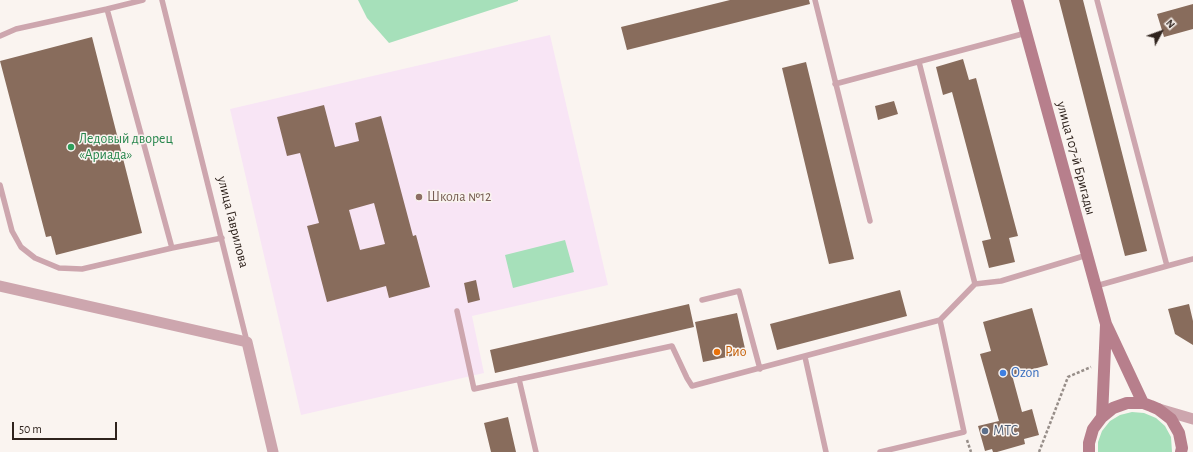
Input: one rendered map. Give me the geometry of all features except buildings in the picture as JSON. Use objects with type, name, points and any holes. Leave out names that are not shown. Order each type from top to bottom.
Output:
[{"type":"main road","name":"улица 107-й Бригады","points":[[1017,0],[1106,324]]},
{"type":"main road","points":[[1106,324],[1143,403]]},
{"type":"main road","points":[[1102,417],[1106,324]]},
{"type":"main road","points":[[1087,449],[1093,429],[1102,417],[1113,408],[1128,403],[1143,403],[1158,409],[1171,419],[1179,432],[1182,448],[1181,452]]},
{"type":"street","points":[[0,286],[247,342]]},
{"type":"street","name":"улица Гаврилова","points":[[247,342],[273,452]]},
{"type":"street","points":[[1158,409],[1193,419]]},
{"type":"lane","points":[[0,36],[16,29],[143,0]]},
{"type":"lane","name":"улица Гаврилова","points":[[162,0],[247,342]]},
{"type":"lane","points":[[815,0],[870,221]]},
{"type":"lane","points":[[1097,0],[1167,266]]},
{"type":"lane","points":[[107,9],[172,248]]},
{"type":"lane","points":[[836,84],[1026,34]]},
{"type":"lane","points":[[919,62],[975,284]]},
{"type":"lane","points":[[0,185],[12,231],[21,247],[36,258],[59,268],[82,269],[222,238]]},
{"type":"lane","points":[[457,311],[474,389],[672,346],[692,386],[940,320],[975,284],[1002,281],[1087,254]]},
{"type":"lane","points":[[1096,286],[1193,259]]},
{"type":"lane","points":[[702,300],[739,291],[760,369]]},
{"type":"lane","points":[[880,452],[964,432],[940,320]]},
{"type":"lane","points":[[805,357],[826,452]]},
{"type":"lane","points":[[519,379],[536,452]]},
{"type":"path","points":[[1039,452],[1068,377],[1091,367]]},
{"type":"shaded area","name":"Школа №12","points":[[550,35],[608,285],[472,316],[484,373],[301,415],[230,109]]},
{"type":"green space","points":[[358,0],[518,1],[389,43],[367,18]]},
{"type":"green space","points":[[565,240],[574,272],[513,288],[505,255]]},
{"type":"green space","points":[[1132,412],[1144,413],[1156,418],[1165,426],[1171,437],[1172,452],[1098,452],[1098,442],[1102,431],[1110,421],[1120,415]]},
{"type":"place","name":"Ледовый дворец «Ариада»","points":[[71,147]]},
{"type":"place","name":"Школа №12","points":[[419,197]]},
{"type":"place","name":"Рио","points":[[717,352]]},
{"type":"place","name":"Ozon","points":[[1003,373]]},
{"type":"place","name":"МТС","points":[[985,431]]}]
